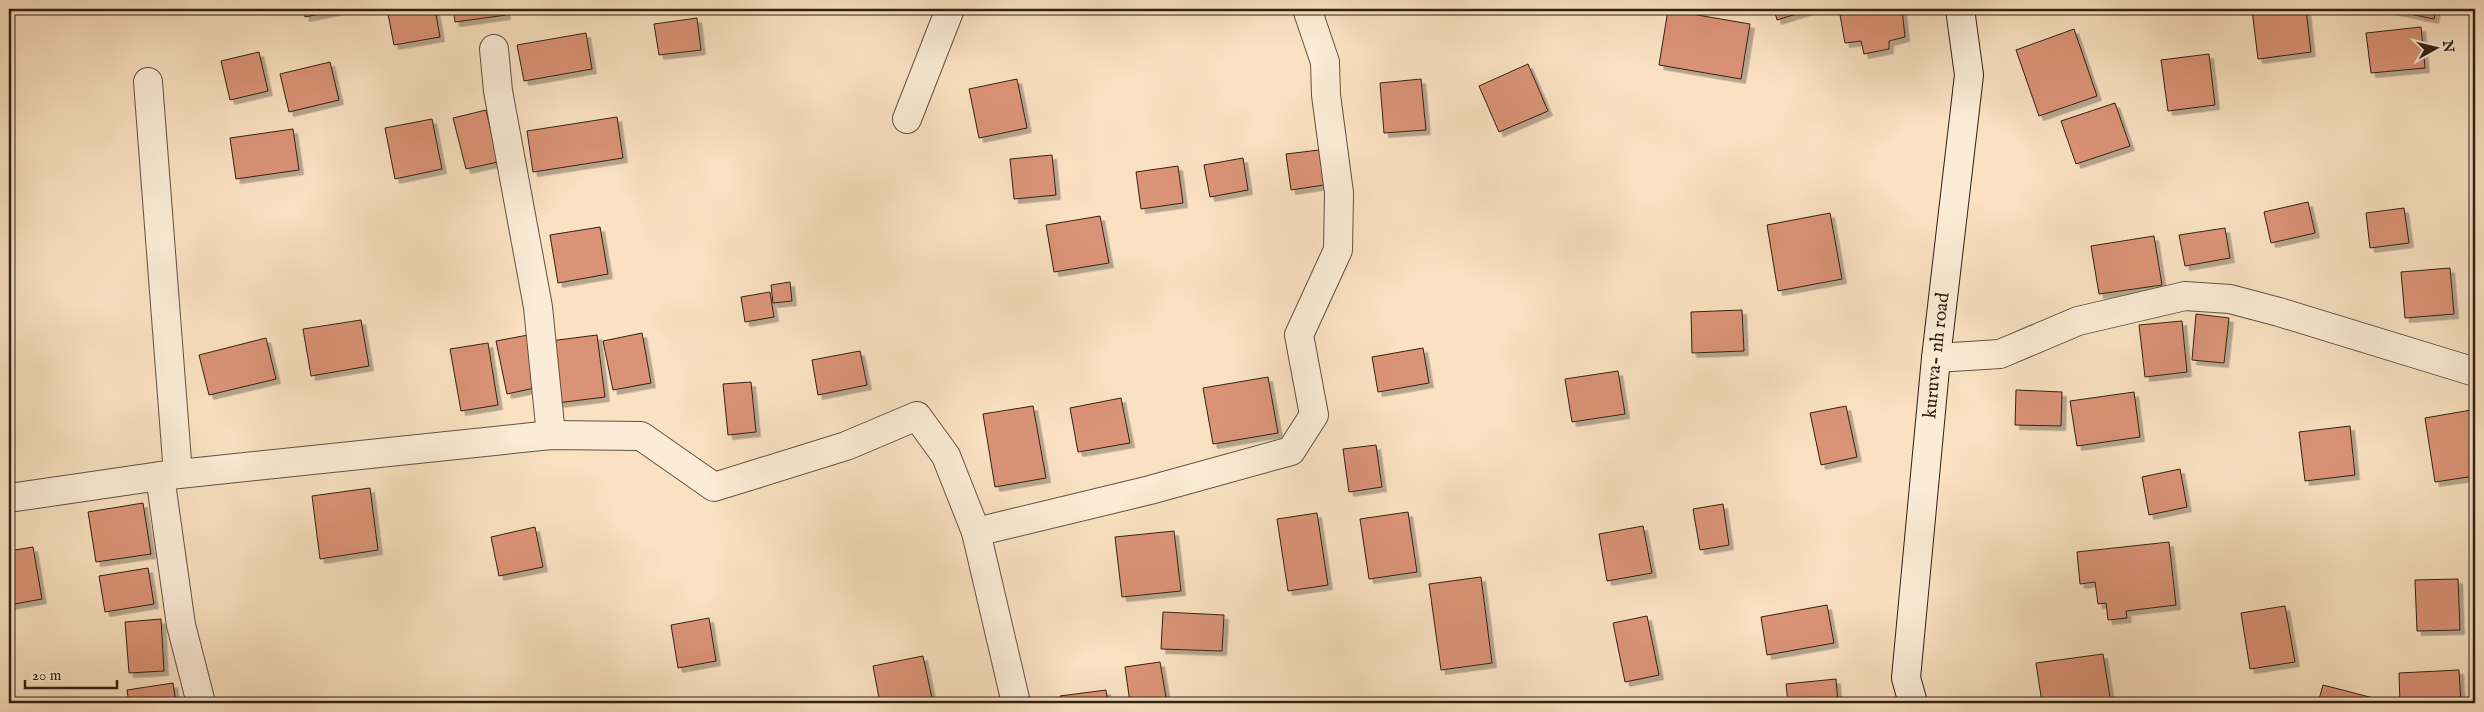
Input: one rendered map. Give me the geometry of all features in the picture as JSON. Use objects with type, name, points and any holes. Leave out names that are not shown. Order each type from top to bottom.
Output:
[{"type":"street","points":[[907,119],[950,9]]},
{"type":"street","points":[[976,532],[1150,490],[1291,451],[1314,415],[1299,335],[1338,250],[1340,193],[1326,96],[1325,62],[1307,9]]},
{"type":"street","name":"kuruva- nh road","points":[[1914,703],[1906,678],[1936,358],[1969,74],[1960,9]]},
{"type":"street","points":[[494,49],[498,91],[538,307],[552,435]]},
{"type":"street","points":[[148,82],[169,475],[181,625],[201,703]]},
{"type":"street","points":[[1936,358],[2000,354],[2078,321],[2185,296],[2230,299],[2475,372]]},
{"type":"street","points":[[9,498],[169,475],[552,435],[641,436],[714,487],[846,446],[917,416],[946,456],[976,532],[1016,703]]},
{"type":"building","points":[[303,9],[345,9],[305,17]]},
{"type":"building","points":[[387,9],[435,9],[440,37],[394,45]]},
{"type":"building","points":[[453,9],[505,9],[506,15],[455,22]]},
{"type":"building","points":[[1774,9],[1812,9],[1777,20]]},
{"type":"building","points":[[1871,9],[1902,9],[1905,37],[1889,41],[1889,49],[1864,54],[1861,41],[1845,43],[1840,15]]},
{"type":"building","points":[[2306,9],[2311,52],[2258,59],[2252,10]]},
{"type":"building","points":[[2386,9],[2436,9],[2434,19]]},
{"type":"building","points":[[1668,10],[1750,24],[1741,79],[1659,65]]},
{"type":"building","points":[[697,18],[701,50],[659,55],[654,24]]},
{"type":"building","points":[[2421,27],[2425,68],[2371,73],[2366,33]]},
{"type":"building","points":[[2074,29],[2097,96],[2039,116],[2016,50]]},
{"type":"building","points":[[586,33],[592,69],[524,81],[517,45]]},
{"type":"building","points":[[259,52],[268,91],[230,100],[221,61]]},
{"type":"building","points":[[2209,54],[2215,105],[2168,111],[2161,60]]},
{"type":"building","points":[[330,62],[339,100],[289,112],[280,74]]},
{"type":"building","points":[[1528,64],[1548,111],[1499,132],[1479,86]]},
{"type":"building","points":[[1017,79],[1027,128],[979,138],[969,89]]},
{"type":"building","points":[[1421,79],[1426,130],[1384,133],[1380,83]]},
{"type":"building","points":[[2115,103],[2130,146],[2076,164],[2061,121]]},
{"type":"building","points":[[486,110],[498,162],[466,169],[453,118]]},
{"type":"building","points":[[617,117],[623,158],[533,172],[527,131]]},
{"type":"building","points":[[432,119],[442,169],[395,179],[385,128]]},
{"type":"building","points":[[293,129],[299,170],[236,179],[230,138]]},
{"type":"building","points":[[1319,150],[1324,185],[1291,190],[1286,154]]},
{"type":"building","points":[[1052,155],[1056,195],[1014,199],[1010,159]]},
{"type":"building","points":[[1243,158],[1248,190],[1210,197],[1204,165]]},
{"type":"building","points":[[1178,166],[1183,203],[1141,209],[1136,172]]},
{"type":"building","points":[[2308,202],[2315,233],[2271,243],[2264,212]]},
{"type":"building","points":[[2404,208],[2409,243],[2370,248],[2366,213]]},
{"type":"building","points":[[1830,213],[1842,279],[1778,291],[1767,225]]},
{"type":"building","points":[[1100,216],[1109,263],[1054,272],[1046,225]]},
{"type":"building","points":[[600,227],[608,274],[558,283],[550,235]]},
{"type":"building","points":[[2225,228],[2230,258],[2185,266],[2179,235]]},
{"type":"building","points":[[2154,236],[2162,285],[2099,294],[2091,246]]},
{"type":"building","points":[[2450,268],[2454,314],[2405,318],[2401,272]]},
{"type":"building","points":[[790,282],[792,301],[773,303],[771,285]]},
{"type":"building","points":[[770,292],[774,317],[745,322],[741,297]]},
{"type":"building","points":[[1742,310],[1744,351],[1692,353],[1691,312]]},
{"type":"building","points":[[2196,314],[2229,318],[2224,363],[2192,360]]},
{"type":"building","points":[[361,320],[369,366],[311,376],[303,329]]},
{"type":"building","points":[[2182,321],[2187,372],[2145,377],[2139,325]]},
{"type":"building","points":[[642,333],[651,383],[613,390],[603,341]]},
{"type":"building","points":[[528,335],[539,387],[507,394],[496,341]]},
{"type":"building","points":[[597,335],[605,397],[557,403],[550,341]]},
{"type":"building","points":[[266,338],[276,379],[209,395],[199,355]]},
{"type":"building","points":[[488,343],[498,405],[461,411],[450,349]]},
{"type":"building","points":[[1423,348],[1429,383],[1378,392],[1372,357]]},
{"type":"building","points":[[860,351],[867,385],[818,395],[812,360]]},
{"type":"building","points":[[1618,371],[1625,414],[1572,422],[1565,379]]},
{"type":"building","points":[[1268,377],[1278,433],[1213,444],[1203,388]]},
{"type":"building","points":[[751,382],[756,432],[728,435],[723,384]]},
{"type":"building","points":[[2016,390],[2062,392],[2061,426],[2015,425]]},
{"type":"building","points":[[2134,392],[2140,437],[2077,446],[2070,401]]},
{"type":"building","points":[[1121,398],[1130,443],[1078,452],[1070,408]]},
{"type":"building","points":[[1033,406],[1046,478],[995,487],[983,414]]},
{"type":"building","points":[[1846,406],[1857,457],[1821,465],[1810,413]]},
{"type":"building","points":[[2471,410],[2475,438],[2475,476],[2435,482],[2425,418]]},
{"type":"building","points":[[2350,426],[2355,475],[2305,481],[2299,432]]},
{"type":"building","points":[[1376,445],[1382,487],[1349,492],[1343,449]]},
{"type":"building","points":[[2180,469],[2187,507],[2149,515],[2142,477]]},
{"type":"building","points":[[370,488],[378,550],[320,559],[312,496]]},
{"type":"building","points":[[143,503],[151,554],[96,562],[88,512]]},
{"type":"building","points":[[1723,504],[1729,545],[1700,550],[1693,509]]},
{"type":"building","points":[[1408,512],[1417,572],[1369,579],[1360,519]]},
{"type":"building","points":[[1317,513],[1328,585],[1288,591],[1277,519]]},
{"type":"building","points":[[1643,526],[1652,573],[1607,581],[1599,534]]},
{"type":"building","points":[[535,527],[543,567],[499,576],[491,537]]},
{"type":"building","points":[[1174,531],[1181,591],[1122,597],[1115,537]]},
{"type":"building","points":[[2169,542],[2176,605],[2126,611],[2127,618],[2108,620],[2106,603],[2098,604],[2095,582],[2080,584],[2077,552]]},
{"type":"building","points":[[33,547],[42,599],[9,605],[9,551]]},
{"type":"building","points":[[148,568],[154,604],[105,612],[99,576]]},
{"type":"building","points":[[1481,577],[1492,663],[1441,670],[1429,584]]},
{"type":"building","points":[[2458,579],[2460,630],[2417,631],[2415,580]]},
{"type":"building","points":[[1827,605],[1834,643],[1767,655],[1761,617]]},
{"type":"building","points":[[2285,606],[2295,662],[2250,669],[2241,613]]},
{"type":"building","points":[[1163,612],[1224,615],[1222,651],[1161,649]]},
{"type":"building","points":[[1647,616],[1659,675],[1625,682],[1613,623]]},
{"type":"building","points":[[709,618],[716,661],[678,668],[671,625]]},
{"type":"building","points":[[161,619],[164,671],[129,673],[125,622]]},
{"type":"building","points":[[2103,654],[2111,703],[2042,703],[2036,663]]},
{"type":"building","points":[[923,656],[933,703],[880,703],[873,666]]},
{"type":"building","points":[[1160,662],[1167,703],[1130,703],[1125,667]]},
{"type":"building","points":[[2459,670],[2461,703],[2400,703],[2399,673]]},
{"type":"building","points":[[1836,679],[1838,703],[1788,703],[1786,684]]},
{"type":"building","points":[[173,683],[176,703],[129,703],[127,690]]},
{"type":"building","points":[[2323,685],[2389,702],[2389,703],[2318,703]]},
{"type":"building","points":[[1106,690],[1108,703],[1061,703],[1060,696]]}]
